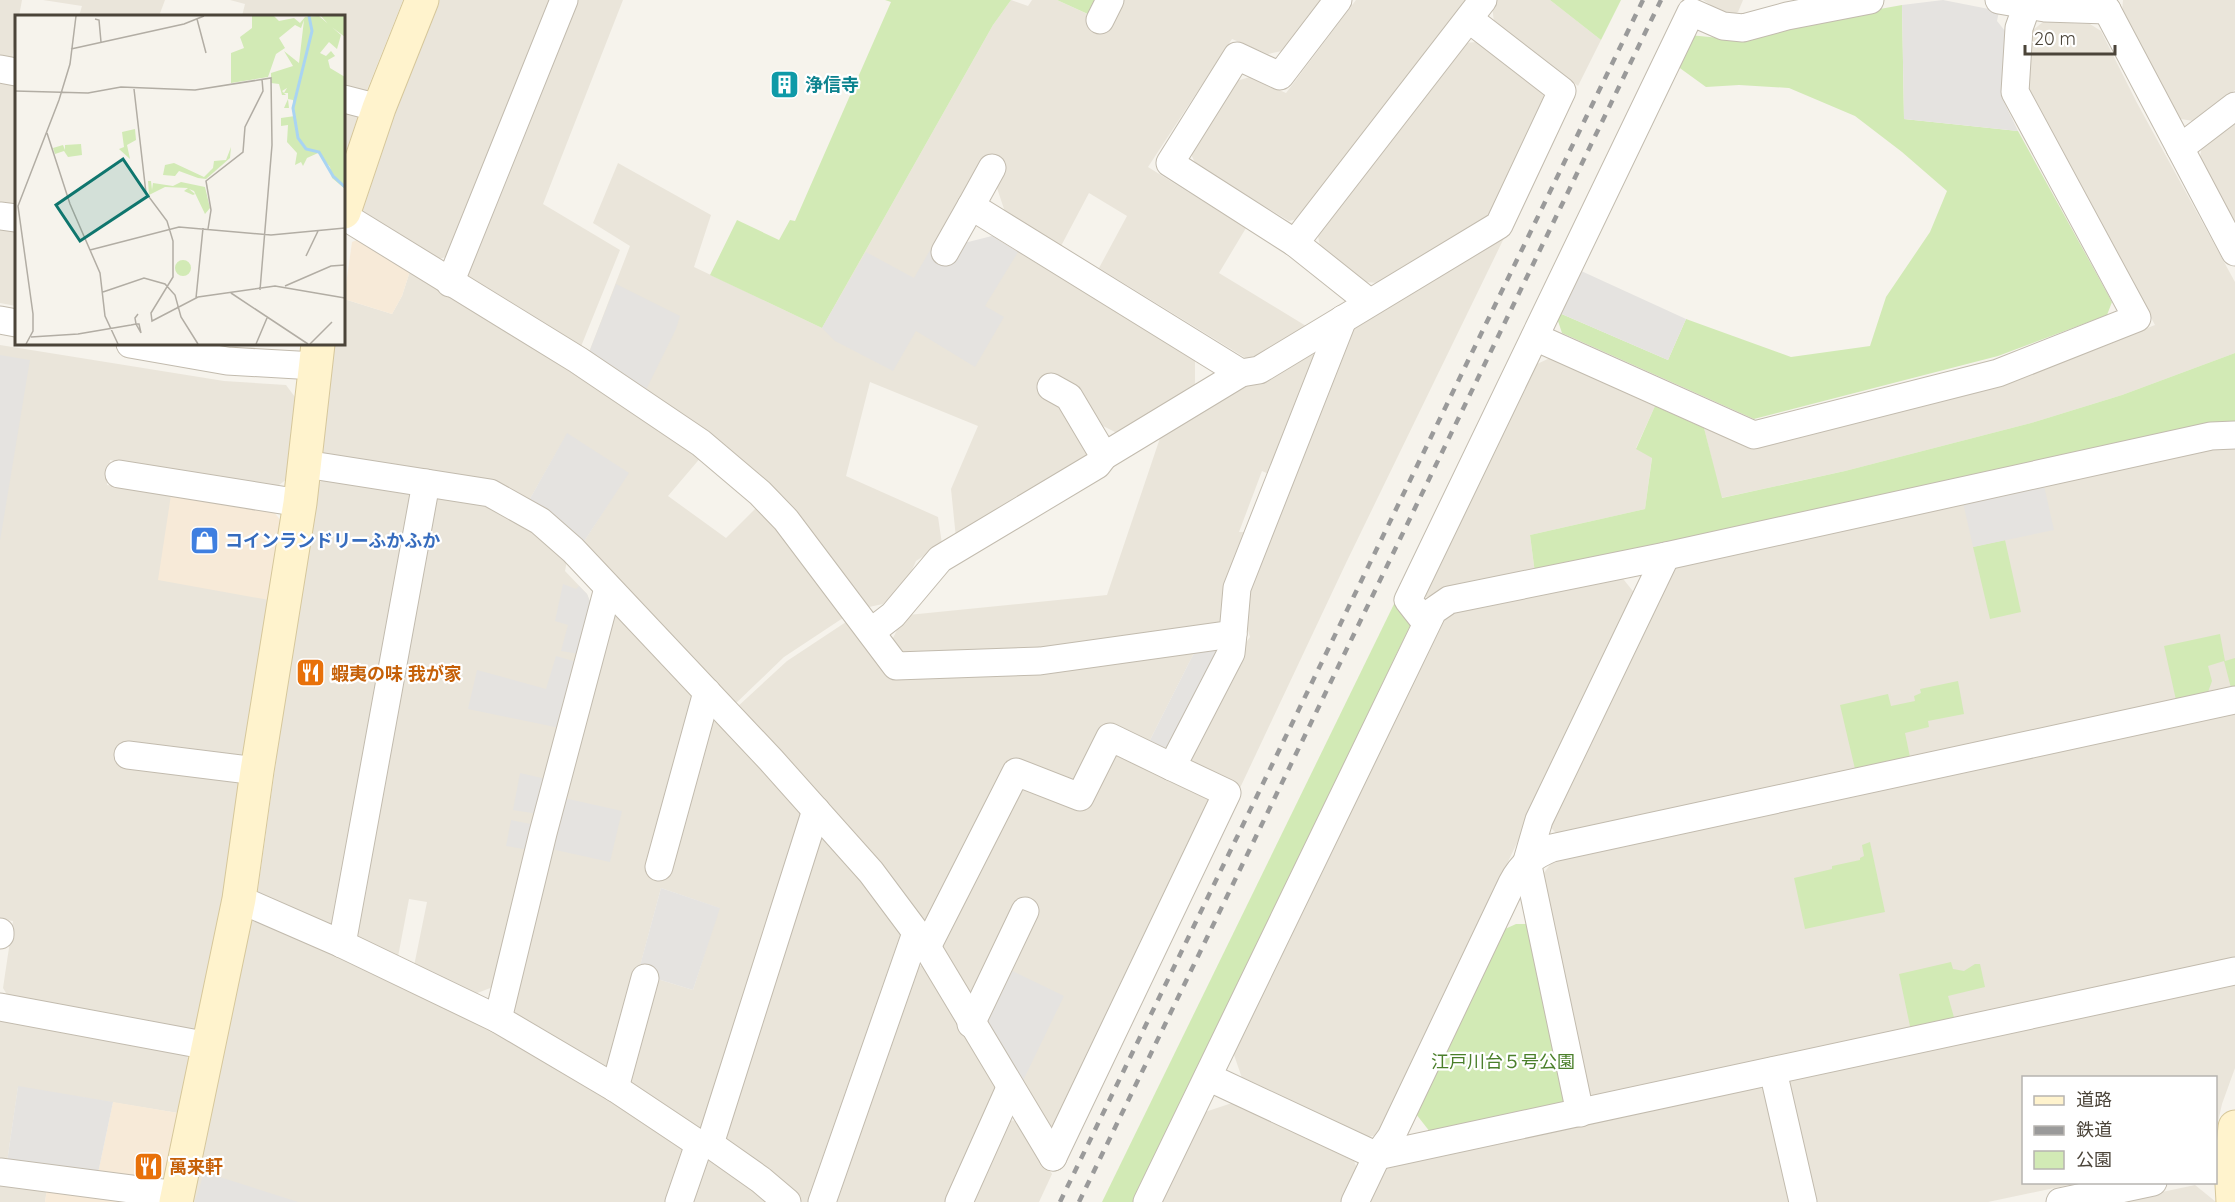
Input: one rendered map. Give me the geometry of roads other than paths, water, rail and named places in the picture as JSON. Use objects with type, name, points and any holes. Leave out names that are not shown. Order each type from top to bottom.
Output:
[{"type":"street","points":[[345,211],[379,108],[422,0]]},
{"type":"street","points":[[450,283],[564,0]]},
{"type":"street","points":[[1338,0],[1280,76],[1237,56],[1170,163],[1294,243],[1369,302]]},
{"type":"street","points":[[1743,28],[1756,0]]},
{"type":"street","points":[[1426,623],[1408,600],[1692,12],[1723,26],[1743,28],[1786,16],[1870,0]]},
{"type":"street","points":[[1999,0],[2110,5],[2235,252]]},
{"type":"street","points":[[1535,336],[1754,435],[1998,373],[2137,318],[2015,92],[2019,28],[2028,3]]},
{"type":"street","points":[[871,632],[893,615],[940,559],[1097,465],[1104,456],[1241,373],[1258,370],[1499,225],[1562,91],[1476,10],[1294,243]]},
{"type":"street","points":[[0,69],[15,72]]},
{"type":"street","points":[[345,99],[379,108]]},
{"type":"street","points":[[2180,147],[2235,106]]},
{"type":"street","points":[[945,252],[992,168]]},
{"type":"street","points":[[971,206],[1241,373]]},
{"type":"street","points":[[345,215],[450,283],[578,360],[701,443],[760,493],[786,520],[896,666],[1040,661],[1233,634]]},
{"type":"street","points":[[0,216],[15,218]]},
{"type":"street","points":[[1172,767],[1231,653],[1237,588],[1343,319]]},
{"type":"street","points":[[0,320],[15,323]]},
{"type":"street","points":[[0,1172],[177,1199],[239,899],[300,503],[316,355],[227,361],[136,345]]},
{"type":"street","points":[[1051,387],[1069,397],[1104,456]]},
{"type":"street","points":[[1147,1202],[1433,610],[1449,600],[1666,556],[2211,436],[2235,435]]},
{"type":"street","points":[[305,464],[490,493],[540,521],[573,550],[707,692],[871,872],[922,940],[1053,1158],[1227,793],[1110,738],[1080,797],[1016,772],[922,940],[822,1202]]},
{"type":"street","points":[[119,474],[300,503]]},
{"type":"street","points":[[342,944],[426,483]]},
{"type":"street","points":[[1355,1202],[1377,1156],[1391,1137],[1512,883],[1527,861],[1539,820],[1666,556]]},
{"type":"street","points":[[498,1019],[543,832],[608,588]]},
{"type":"street","points":[[659,867],[707,692]]},
{"type":"street","points":[[1527,861],[1552,848],[2235,700]]},
{"type":"street","points":[[128,755],[257,771]]},
{"type":"street","points":[[679,1202],[704,1144],[816,810]]},
{"type":"street","points":[[1527,861],[1580,1113]]},
{"type":"street","points":[[239,899],[342,944],[498,1019],[761,1180],[787,1202]]},
{"type":"street","points":[[971,1024],[1025,911]]},
{"type":"street","points":[[1208,1077],[1377,1156],[2235,971]]},
{"type":"street","points":[[615,1089],[645,978]]},
{"type":"street","points":[[0,1007],[209,1046]]},
{"type":"street","points":[[1773,1071],[1803,1202]]},
{"type":"street","points":[[959,1202],[1010,1088]]},
{"type":"street","points":[[2233,1202],[2223,1168],[2235,1127]]},
{"type":"street","points":[[2060,1202],[2144,1184]]},
{"type":"railway","points":[[1060,1202],[1643,0]]},
{"type":"railway","points":[[1079,1202],[1661,0]]},
{"type":"place","name":"浄信寺","points":[[784,84]]},
{"type":"place","name":"コインランドリーふかふか","points":[[204,540]]},
{"type":"place","name":"蝦夷の味 我が家","points":[[310,673]]},
{"type":"place","name":"萬来軒","points":[[148,1166]]},
{"type":"park label","name":"江戸川台５号公園","points":[[1503,1061]]}]
